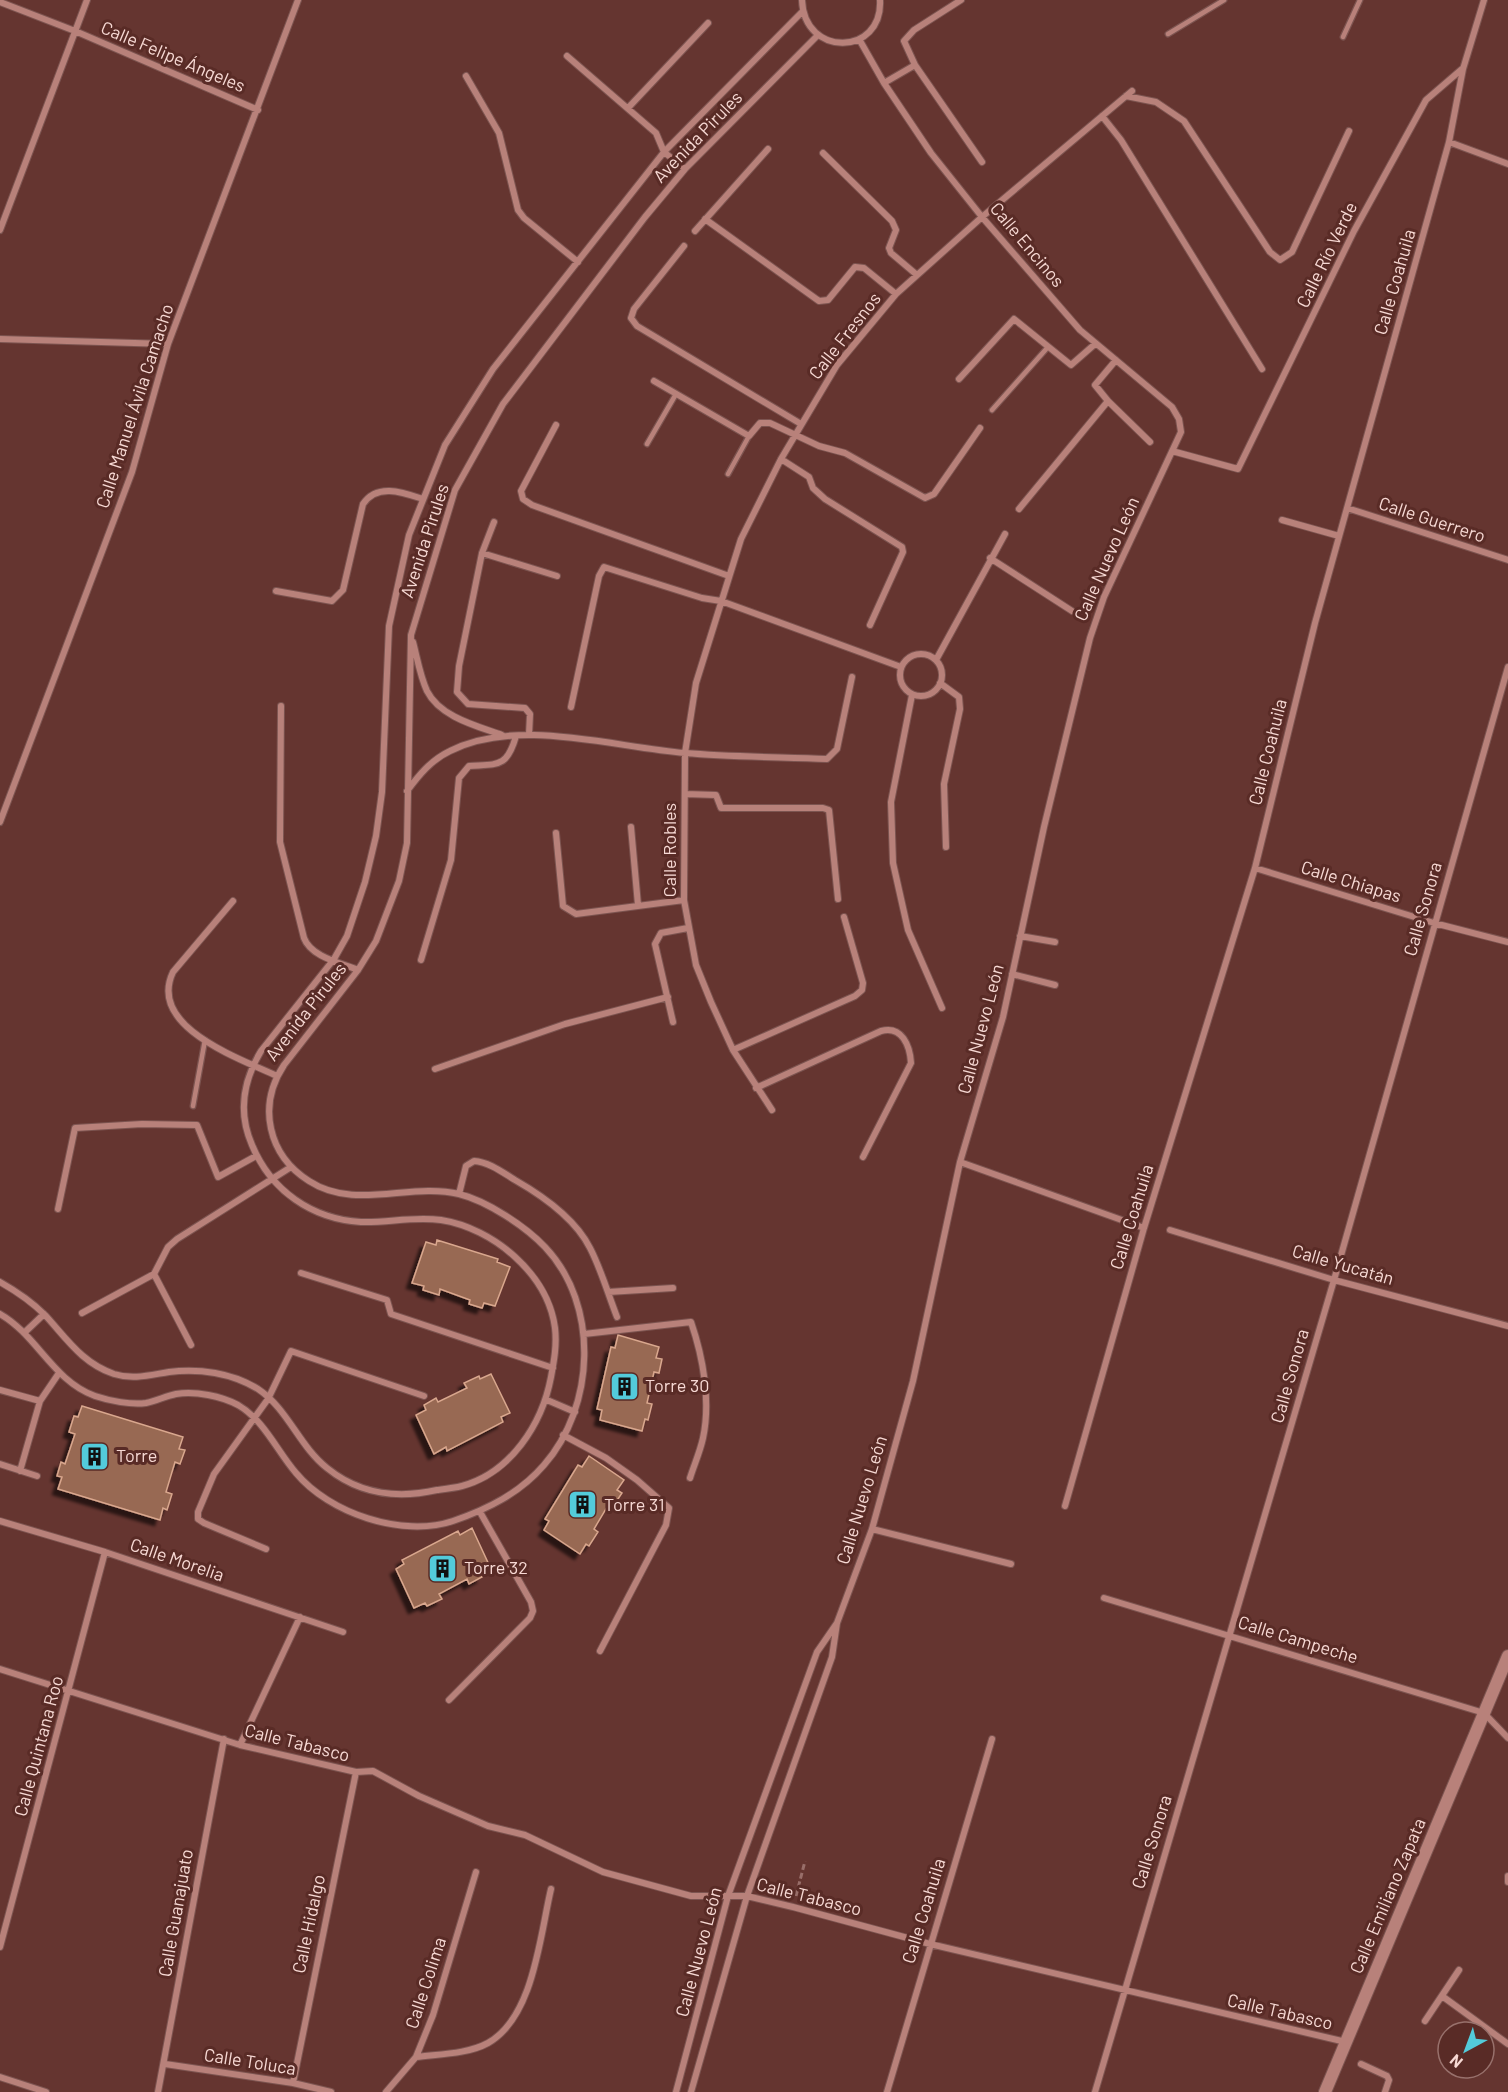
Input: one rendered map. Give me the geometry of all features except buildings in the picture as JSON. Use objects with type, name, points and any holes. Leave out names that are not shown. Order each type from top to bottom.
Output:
[{"type":"street","points":[[0,230],[87,0]]},
{"type":"street","name":"Calle Manuel Ávila Camacho","points":[[0,822],[132,472],[168,344],[298,0]]},
{"type":"street","points":[[802,0],[802,12],[807,25],[818,35],[837,43],[859,39],[875,24],[879,14],[880,0]]},
{"type":"street","points":[[961,0],[906,36],[904,41],[915,65],[982,162]]},
{"type":"street","name":"Calle Coahuila","points":[[1065,1506],[1144,1228],[1255,868],[1339,536],[1449,142],[1463,69],[1484,0]]},
{"type":"street","name":"Calle Felipe Ángeles","points":[[0,3],[75,31],[258,110]]},
{"type":"street","name":"Avenida Pirules","points":[[0,1282],[44,1314],[71,1347],[94,1366],[118,1375],[144,1378],[196,1369],[229,1377],[258,1389],[282,1411],[309,1451],[345,1480],[388,1495],[414,1496],[463,1486],[502,1465],[518,1449],[547,1400],[556,1348],[555,1327],[540,1287],[526,1269],[487,1235],[438,1220],[402,1218],[364,1222],[339,1219],[307,1208],[270,1178],[256,1156],[247,1134],[243,1109],[253,1065],[334,959],[347,936],[362,893],[376,836],[382,792],[389,626],[409,535],[445,445],[493,369],[664,152],[802,12]]},
{"type":"street","points":[[628,108],[708,23]]},
{"type":"street","name":"Avenida Pirules","points":[[0,1314],[24,1333],[58,1373],[93,1396],[112,1401],[143,1403],[177,1394],[199,1394],[221,1398],[240,1406],[255,1419],[298,1476],[315,1491],[347,1509],[398,1524],[424,1526],[447,1523],[480,1512],[522,1486],[546,1463],[575,1412],[582,1379],[584,1334],[581,1315],[568,1283],[546,1248],[509,1217],[459,1194],[428,1192],[345,1195],[309,1182],[291,1167],[272,1137],[267,1118],[277,1076],[358,970],[375,941],[399,881],[407,843],[406,792],[411,635],[455,490],[503,404],[638,226],[685,170],[818,35]]},
{"type":"street","name":"Calle Encinos","points":[[859,39],[884,83],[932,153],[982,217],[1080,330],[1176,413],[1181,432],[1172,451]]},
{"type":"street","points":[[567,56],[656,133],[664,152],[685,170]]},
{"type":"street","points":[[884,83],[915,65]]},
{"type":"street","name":"Calle Río Verde","points":[[1172,451],[1239,469],[1354,231],[1426,100],[1463,69]]},
{"type":"street","points":[[466,76],[499,133],[518,210],[524,218],[578,262]]},
{"type":"street","name":"Calle Fresnos","points":[[685,753],[696,683],[741,539],[781,459],[837,365],[896,294],[982,217],[1132,91]]},
{"type":"street","points":[[1126,96],[1156,102],[1184,121],[1270,252],[1280,260],[1292,252],[1349,131]]},
{"type":"street","points":[[1102,116],[1121,140],[1262,369]]},
{"type":"street","points":[[1449,142],[1508,164]]},
{"type":"street","points":[[695,231],[768,149]]},
{"type":"street","points":[[823,153],[895,225],[896,230],[889,248],[918,275]]},
{"type":"street","points":[[705,219],[819,301],[828,300],[855,267],[859,266],[896,294]]},
{"type":"street","points":[[684,246],[634,309],[632,318],[637,326],[801,424]]},
{"type":"street","points":[[959,379],[1014,320],[1071,365],[1095,344]]},
{"type":"street","points":[[0,339],[168,344]]},
{"type":"street","points":[[1116,360],[1095,385],[1107,401],[1150,442]]},
{"type":"street","points":[[654,381],[749,436],[760,423],[770,423],[819,446],[846,453],[925,498],[930,498],[980,428]]},
{"type":"street","points":[[1019,509],[1107,401]]},
{"type":"street","points":[[556,425],[521,491],[523,499],[532,505],[729,576]]},
{"type":"street","name":"Calle Nuevo León","points":[[691,2092],[747,1896],[832,1657],[837,1623],[872,1529],[913,1381],[960,1162],[1003,1017],[1090,638],[1104,597],[1172,451]]},
{"type":"street","points":[[781,459],[809,477],[813,488],[825,499],[902,547],[903,552],[870,625]]},
{"type":"street","points":[[276,591],[332,601],[343,590],[363,504],[369,495],[380,490],[404,492],[423,499]]},
{"type":"street","name":"Calle Guerrero","points":[[1347,508],[1508,560]]},
{"type":"street","points":[[1282,520],[1339,536]]},
{"type":"street","points":[[494,522],[482,554],[459,666],[458,692],[468,704],[525,708],[530,714],[529,735]]},
{"type":"street","points":[[936,660],[1005,534]]},
{"type":"street","points":[[482,554],[557,576]]},
{"type":"street","points":[[990,558],[1072,610]]},
{"type":"street","points":[[571,707],[599,576],[604,567],[702,598],[722,601],[901,667]]},
{"type":"street","points":[[411,635],[428,692],[442,708],[464,721],[502,736]]},
{"type":"street","points":[[921,654],[936,660],[941,667],[940,683],[929,695],[912,695],[900,683],[901,667],[912,655],[921,654]]},
{"type":"street","name":"Calle Sonora","points":[[1095,2092],[1334,1280],[1508,668]]},
{"type":"street","points":[[406,792],[425,768],[448,751],[470,742],[502,736],[529,735],[685,753],[826,759],[837,749],[852,677]]},
{"type":"street","points":[[940,683],[959,697],[960,709],[944,784],[946,847]]},
{"type":"street","points":[[912,695],[891,802],[893,863],[908,930],[942,1008]]},
{"type":"street","points":[[280,706],[280,842],[307,945],[316,953],[358,970]]},
{"type":"street","points":[[421,960],[451,860],[459,778],[469,766],[499,764],[508,758],[516,736]]},
{"type":"street","name":"Calle Robles","points":[[685,753],[684,900],[696,965],[733,1050],[772,1110]]},
{"type":"street","points":[[685,794],[716,795],[720,808],[823,808],[829,810],[838,899]]},
{"type":"street","points":[[631,827],[638,905]]},
{"type":"street","points":[[556,833],[563,906],[569,911],[576,914],[684,900]]},
{"type":"street","name":"Calle Chiapas","points":[[1255,868],[1434,924],[1508,942]]},
{"type":"street","points":[[233,901],[173,972],[168,982],[169,999],[176,1019],[205,1040],[277,1076]]},
{"type":"street","points":[[733,1050],[855,996],[862,990],[863,983],[844,917]]},
{"type":"street","points":[[673,1022],[655,944],[662,933],[688,928]]},
{"type":"street","points":[[1020,936],[1056,942]]},
{"type":"street","points":[[1012,974],[1055,985]]},
{"type":"street","points":[[435,1069],[565,1024],[668,997]]},
{"type":"street","points":[[756,1088],[881,1031],[888,1029],[898,1032],[910,1051],[911,1063],[863,1157]]},
{"type":"street","points":[[58,1209],[75,1128],[142,1124],[197,1125],[218,1177],[256,1156]]},
{"type":"street","points":[[459,1194],[461,1177],[466,1166],[474,1161],[484,1162],[533,1190],[573,1225],[590,1246],[617,1317]]},
{"type":"street","points":[[960,1162],[1144,1228]]},
{"type":"street","points":[[82,1313],[154,1274],[168,1247],[177,1239],[270,1178],[291,1167]]},
{"type":"street","name":"Calle Yucatán","points":[[1170,1230],[1334,1280],[1508,1326]]},
{"type":"street","points":[[301,1273],[387,1300],[391,1314],[553,1368]]},
{"type":"street","points":[[154,1274],[191,1345]]},
{"type":"street","points":[[608,1292],[673,1288]]},
{"type":"street","points":[[24,1333],[44,1314]]},
{"type":"street","points":[[584,1334],[691,1322],[697,1339],[707,1398],[704,1437],[690,1478]]},
{"type":"street","points":[[266,1549],[204,1523],[198,1519],[198,1512],[214,1474],[255,1419],[291,1351],[424,1395]]},
{"type":"street","points":[[20,1471],[40,1401],[58,1373]]},
{"type":"street","points":[[0,1390],[40,1401]]},
{"type":"street","points":[[547,1400],[575,1412]]},
{"type":"street","points":[[563,1435],[606,1458],[637,1480],[669,1508],[666,1525],[600,1651]]},
{"type":"street","points":[[0,1464],[37,1476]]},
{"type":"street","points":[[449,1700],[530,1618],[533,1611],[531,1602],[480,1512]]},
{"type":"street","name":"Calle Morelia","points":[[0,1521],[105,1552],[343,1632]]},
{"type":"street","points":[[872,1529],[1011,1564]]},
{"type":"street","name":"Calle Quintana Roo","points":[[0,1947],[70,1693],[105,1552]]},
{"type":"street","name":"Calle Campeche","points":[[1104,1598],[1484,1713]]},
{"type":"street","points":[[240,1745],[300,1617]]},
{"type":"street","name":"Calle Nuevo León","points":[[676,2092],[729,1896],[817,1652],[837,1623]]},
{"type":"street","name":"Calle Emiliano Zapata","points":[[1325,2092],[1508,1656]]},
{"type":"street","name":"Calle Tabasco","points":[[0,1669],[240,1745],[356,1772],[373,1772],[419,1796],[488,1826],[525,1835],[603,1872],[691,1896],[747,1896],[930,1944],[1347,2042]]},
{"type":"street","points":[[1484,1713],[1508,1738]]},
{"type":"street","name":"Calle Guanajuato","points":[[158,2092],[224,1739]]},
{"type":"street","name":"Calle Coahuila","points":[[887,2092],[992,1739]]},
{"type":"street","name":"Calle Hidalgo","points":[[293,2083],[356,1772]]},
{"type":"street","name":"Calle Colima","points":[[386,2092],[416,2057],[433,2015],[476,1872]]},
{"type":"street","points":[[1508,1876],[1508,1882]]},
{"type":"street","points":[[416,2057],[476,2048],[490,2042],[511,2021],[528,1991],[551,1889]]},
{"type":"street","points":[[1425,2021],[1459,1970]]},
{"type":"street","points":[[1442,1996],[1508,2044]]},
{"type":"street","name":"Calle Toluca","points":[[165,2064],[293,2083],[331,2092]]},
{"type":"street","points":[[1361,2064],[1387,2076],[1389,2080],[1385,2092]]},
{"type":"street","points":[[0,2077],[46,2092]]},
{"type":"lane","points":[[1168,34],[1224,0]]},
{"type":"lane","points":[[1342,37],[1360,0]]},
{"type":"lane","points":[[992,410],[1048,347]]},
{"type":"lane","points":[[647,444],[676,394]]},
{"type":"lane","points":[[728,474],[749,436]]},
{"type":"lane","points":[[194,1106],[205,1040]]},
{"type":"path","points":[[793,1907],[805,1861]]},
{"type":"place","name":"Torre 30","points":[[624,1386]]},
{"type":"place","name":"Torre","points":[[95,1456]]},
{"type":"place","name":"Torre 31","points":[[583,1505]]},
{"type":"place","name":"Torre 32","points":[[443,1568]]}]
